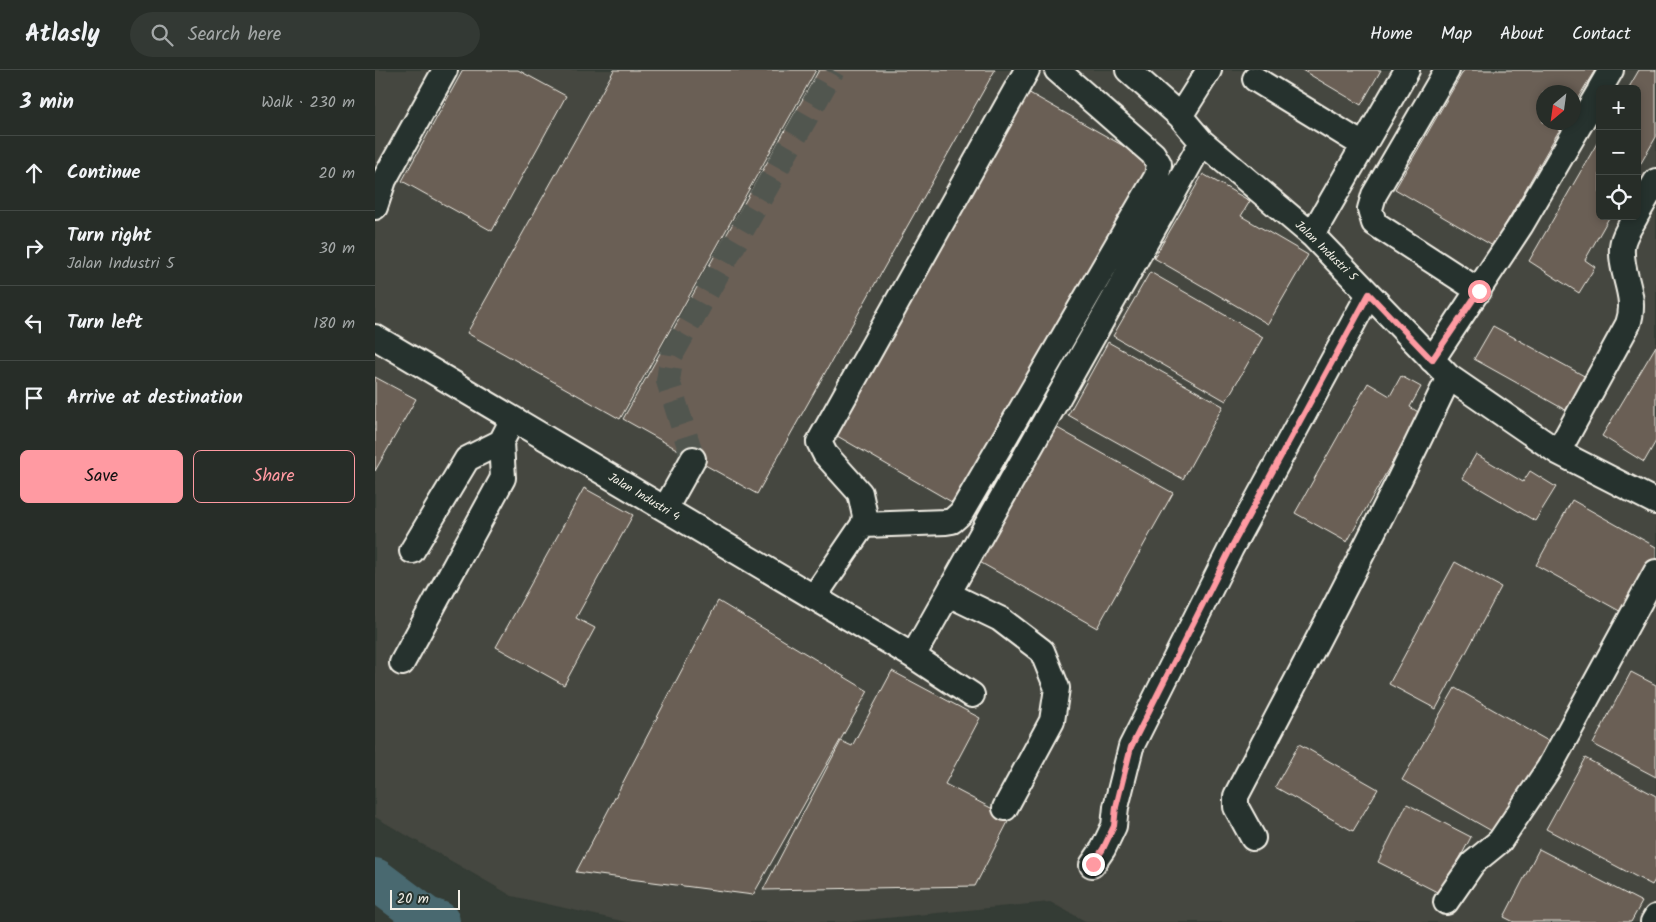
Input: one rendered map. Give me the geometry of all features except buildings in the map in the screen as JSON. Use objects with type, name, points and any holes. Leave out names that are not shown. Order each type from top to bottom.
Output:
[{"type":"street","points":[[375,207],[384,180],[445,70]]},
{"type":"street","points":[[814,597],[863,525],[865,516],[861,493],[825,454],[819,442],[1027,70]]},
{"type":"street","points":[[863,525],[947,522],[953,521],[961,513],[1157,176],[1159,164],[1157,158],[1057,70]]},
{"type":"street","name":"Jalan Industri 5","points":[[1129,70],[1180,116],[1202,142],[1312,235],[1441,368],[1558,452],[1654,497]]},
{"type":"street","points":[[1180,116],[1209,70]]},
{"type":"street","points":[[1312,235],[1407,70]]},
{"type":"street","points":[[1447,70],[1374,195],[1370,209],[1374,223],[1479,291]]},
{"type":"street","points":[[1602,85],[1611,70]]},
{"type":"street","points":[[1255,79],[1363,145]]},
{"type":"street","points":[[1253,838],[1236,807],[1236,796],[1407,466],[1441,368],[1479,291],[1521,224],[1596,96]]},
{"type":"street","points":[[913,656],[1202,142]]},
{"type":"street","points":[[1641,208],[1656,181]]},
{"type":"street","points":[[1558,452],[1632,314],[1632,302],[1621,246],[1634,220]]},
{"type":"street","points":[[1093,864],[1114,826],[1116,807],[1131,747],[1231,548],[1369,294]]},
{"type":"street","name":"Jalan Industri 4","points":[[375,337],[913,656],[972,695]]},
{"type":"street","points":[[402,663],[503,478],[501,442],[513,420]]},
{"type":"street","points":[[412,551],[467,459],[501,442]]},
{"type":"street","points":[[665,509],[693,459]]},
{"type":"street","points":[[1446,902],[1473,863],[1500,841],[1549,768],[1656,572]]},
{"type":"street","points":[[948,594],[1000,619],[1042,650],[1057,688],[1052,721],[1005,808]]},
{"type":"street","points":[[1653,922],[1656,918]]},
{"type":"shaded area","points":[[375,70],[1656,70],[1656,922],[1087,922],[1050,902],[846,922],[626,922],[512,896],[375,817]]},
{"type":"waterway","points":[[375,879],[427,918],[439,922]]},
{"type":"tunnel","points":[[693,459],[668,381],[672,354],[833,70]]},
{"type":"route","points":[[1093,864],[1114,826],[1116,807],[1131,747],[1231,548],[1369,294],[1432,360],[1479,291]]}]
